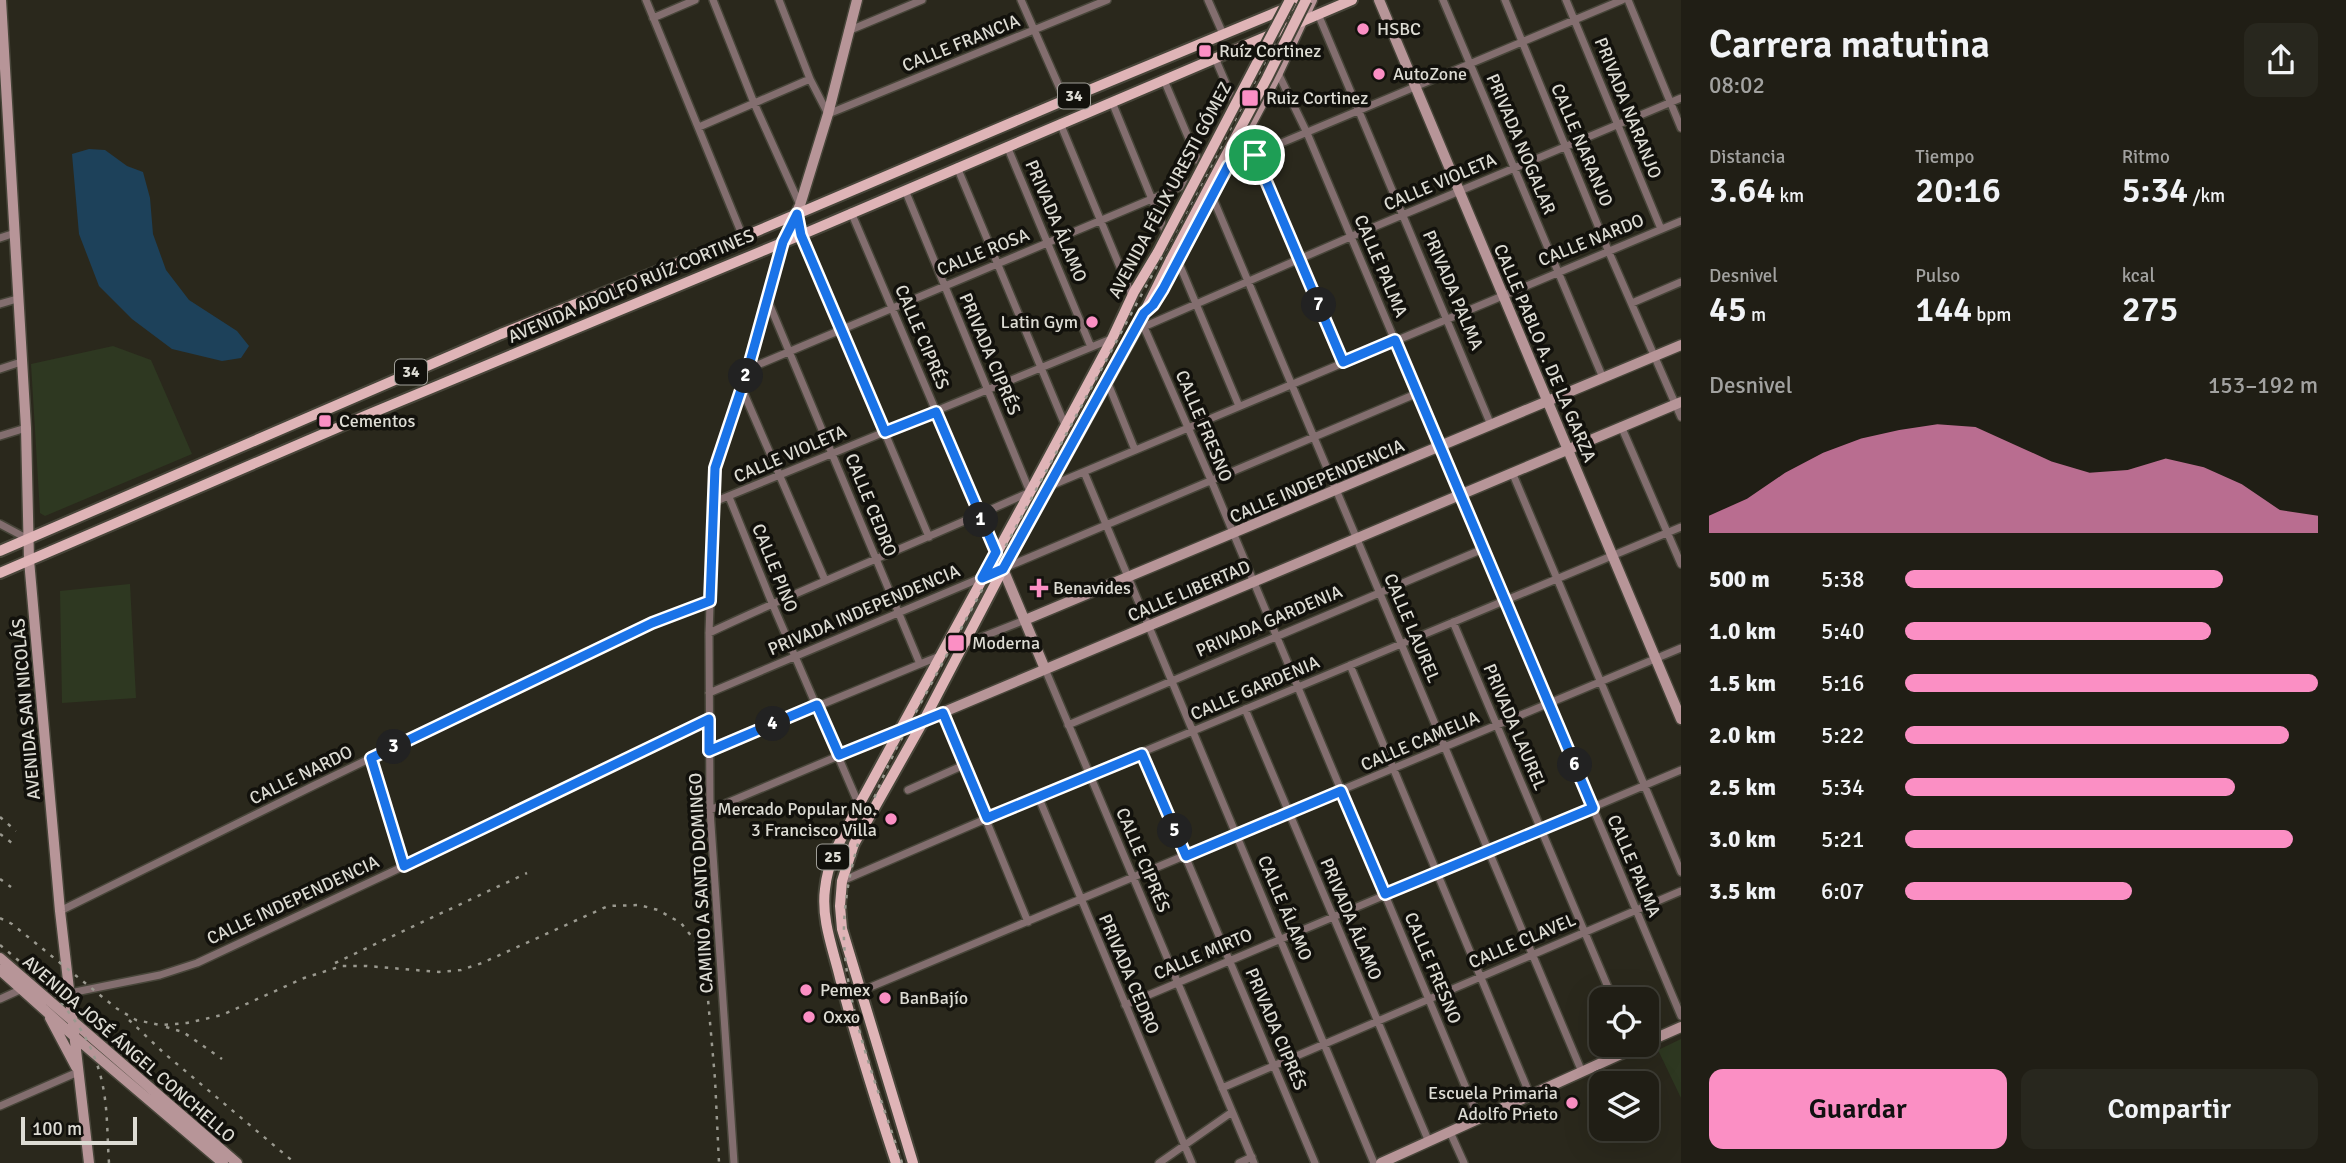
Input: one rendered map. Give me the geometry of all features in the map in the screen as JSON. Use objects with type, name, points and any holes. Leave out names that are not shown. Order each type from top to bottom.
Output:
[{"type":"main road","name":"AVENIDA FÉLIX URESTI GÓMEZ","points":[[896,1163],[853,1028],[824,913],[828,873],[840,841],[859,805],[1112,339],[1133,294],[1158,253],[1290,0]]},
{"type":"main road","name":"AVENIDA ADOLFO RUÍZ CORTINES","points":[[0,551],[501,334],[743,237],[798,210],[1223,34],[1281,5],[1306,0]]},
{"type":"main road","name":"AVENIDA FÉLIX URESTI GÓMEZ","points":[[914,1163],[842,929],[842,881],[854,844],[1107,381],[1139,329],[1144,313],[1175,260],[1306,0]]},
{"type":"main road","name":"AVENIDA ADOLFO RUÍZ CORTINES","points":[[0,573],[367,415],[801,235],[1352,0]]},
{"type":"street","name":"AVENIDA SAN NICOLÁS","points":[[1,0],[5,169],[15,233],[26,428],[29,560],[60,911],[89,1163]]},
{"type":"street","points":[[646,0],[743,237]]},
{"type":"street","points":[[653,18],[695,0]]},
{"type":"street","points":[[713,0],[798,210],[801,235],[929,537]]},
{"type":"street","points":[[779,0],[810,79],[828,114]]},
{"type":"street","points":[[848,0],[854,13]]},
{"type":"street","points":[[710,601],[715,468],[748,369],[783,242],[798,210],[828,114],[857,0]]},
{"type":"street","points":[[848,31],[922,0]]},
{"type":"street","points":[[1021,0],[1065,100]]},
{"type":"street","name":"CALLE FRANCIA","points":[[828,114],[1107,0]]},
{"type":"street","points":[[1209,0],[1223,34]]},
{"type":"street","points":[[1239,406],[1175,260],[1278,73],[1312,0]]},
{"type":"street","name":"CALLE PABLO A. DE LA GARZA","points":[[1379,0],[1681,719]]},
{"type":"street","name":"PRIVADA NOGALAR","points":[[1443,0],[1603,378]]},
{"type":"street","name":"CALLE NARANJO","points":[[1505,0],[1608,250],[1678,403],[1681,416]]},
{"type":"street","name":"PRIVADA NARANJO","points":[[1566,0],[1661,229]]},
{"type":"street","points":[[1228,166],[1622,0]]},
{"type":"street","points":[[1628,0],[1681,128]]},
{"type":"street","points":[[1133,294],[1138,277],[1192,182],[1281,5]]},
{"type":"street","name":"PRIVADA PALMA","points":[[1318,14],[1448,317],[1491,425]]},
{"type":"street","points":[[1258,53],[1264,50],[1270,52],[1278,73]]},
{"type":"street","points":[[1215,58],[1233,100]]},
{"type":"street","name":"CALLE PALMA","points":[[1278,73],[1307,133],[1681,1016]]},
{"type":"street","points":[[699,127],[810,79]]},
{"type":"street","points":[[1164,80],[1200,166]]},
{"type":"street","name":"CALLE VIOLETA","points":[[1139,329],[1681,98]]},
{"type":"street","points":[[1112,102],[1165,231]]},
{"type":"street","points":[[1060,123],[1133,294]]},
{"type":"street","points":[[1246,132],[1343,362]]},
{"type":"street","name":"PRIVADA ÁLAMO","points":[[1007,146],[1091,347]]},
{"type":"street","points":[[957,167],[1065,425]]},
{"type":"street","name":"CALLE ROSA","points":[[748,369],[1192,182]]},
{"type":"street","name":"PRIVADA CIPRÉS","points":[[905,190],[1030,492]]},
{"type":"street","name":"CALLE LAUREL","points":[[1212,196],[1582,1072]]},
{"type":"street","name":"CALLE CIPRÉS","points":[[851,212],[996,552]]},
{"type":"street","name":"CALLE NARDO","points":[[1050,486],[1681,221]]},
{"type":"street","points":[[0,238],[15,233]]},
{"type":"street","points":[[1632,303],[1681,282]]},
{"type":"street","points":[[0,304],[17,299]]},
{"type":"street","name":"CALLE CEDRO","points":[[768,300],[920,664]]},
{"type":"street","name":"CALLE FRESNO","points":[[1139,329],[1210,480],[1479,1119]]},
{"type":"street","name":"CALLE VIOLETA","points":[[714,502],[1112,339]]},
{"type":"street","name":"CALLE INDEPENDENCIA","points":[[963,644],[1129,578],[1681,345]]},
{"type":"street","points":[[0,369],[21,362]]},
{"type":"street","points":[[1107,381],[1135,450]]},
{"type":"street","points":[[742,388],[825,580]]},
{"type":"street","name":"PRIVADA INDEPENDENCIA","points":[[709,693],[1418,393]]},
{"type":"street","name":"CALLE LIBERTAD","points":[[710,810],[1678,403]]},
{"type":"street","points":[[1621,426],[1681,564]]},
{"type":"street","points":[[0,436],[26,428]]},
{"type":"street","points":[[1512,471],[1681,872]]},
{"type":"street","name":"CALLE ÁLAMO","points":[[1084,472],[1374,1163]]},
{"type":"street","points":[[709,633],[772,603],[1030,492]]},
{"type":"street","name":"CALLE PINO","points":[[729,497],[859,805]]},
{"type":"street","points":[[0,524],[28,539]]},
{"type":"street","name":"CALLE GARDENIA","points":[[842,881],[1090,774],[1681,527]]},
{"type":"street","name":"PRIVADA GARDENIA","points":[[1068,725],[1483,549]]},
{"type":"street","name":"CALLE CIPRÉS","points":[[1003,569],[1253,1160]]},
{"type":"street","name":"CALLE NARDO","points":[[60,911],[661,619],[710,601]]},
{"type":"street","name":"CAMINO A SANTO DOMINGO","points":[[710,601],[710,810],[734,1163]]},
{"type":"street","name":"PRIVADA LAUREL","points":[[1453,622],[1608,987]]},
{"type":"street","name":"CALLE CAMELIA","points":[[861,991],[1681,648]]},
{"type":"street","points":[[709,751],[940,656]]},
{"type":"street","points":[[1350,665],[1530,1096]]},
{"type":"street","name":"PRIVADA ÁLAMO","points":[[1245,709],[1429,1142]]},
{"type":"street","points":[[943,713],[1028,922]]},
{"type":"street","name":"CALLE INDEPENDENCIA","points":[[70,993],[179,970],[404,866],[709,719]]},
{"type":"street","name":"PRIVADA CIPRÉS","points":[[1142,754],[1315,1163]]},
{"type":"street","points":[[371,758],[404,866]]},
{"type":"street","points":[[908,790],[964,765]]},
{"type":"street","name":"CALLE MIRTO","points":[[1125,1005],[1681,770]]},
{"type":"street","name":"PRIVADA CEDRO","points":[[1038,796],[1192,1163]]},
{"type":"street","name":"CALLE CLAVEL","points":[[1222,1088],[1681,891]]},
{"type":"street","name":"AVENIDA JOSÉ ÁNGEL CONCHELLO","points":[[0,958],[237,1163]]},
{"type":"street","name":"AVENIDA JOSÉ ÁNGEL CONCHELLO","points":[[0,970],[223,1163]]},
{"type":"street","points":[[0,999],[23,989]]},
{"type":"street","points":[[0,1105],[78,1072],[44,1009]]},
{"type":"street","points":[[1659,1037],[1681,1027]]},
{"type":"street","points":[[1381,1163],[1613,1057]]},
{"type":"street","points":[[1159,1163],[1232,1112]]},
{"type":"street","points":[[1450,1132],[1464,1163]]},
{"type":"street","points":[[1238,1163],[1253,1160]]},
{"type":"green space","points":[[113,346],[151,360],[192,454],[45,516],[40,513],[31,364]]},
{"type":"green space","points":[[130,584],[136,698],[62,703],[60,591]]},
{"type":"green space","points":[[1681,1039],[1681,1098],[1659,1052],[1659,1050]]},
{"type":"water","points":[[89,149],[105,150],[127,166],[143,172],[150,198],[153,234],[166,270],[189,300],[237,331],[249,346],[241,358],[222,361],[172,349],[132,319],[99,286],[79,234],[72,154]]},
{"type":"railway","points":[[902,1163],[866,1053],[846,969],[844,941],[847,890],[867,817],[897,747],[1210,168],[1297,0]]},
{"type":"railway","points":[[0,817],[16,831]]},
{"type":"railway","points":[[0,834],[16,846]]},
{"type":"railway","points":[[335,963],[527,873]]},
{"type":"railway","points":[[0,879],[11,887]]},
{"type":"railway","points":[[0,918],[12,924],[116,1008],[136,1020],[160,1025],[187,1023],[222,1015],[304,978],[342,966],[439,972],[461,970],[608,906],[639,905],[658,910],[681,923],[696,942],[705,965],[719,1163]]},
{"type":"railway","points":[[0,945],[49,989],[87,1040],[96,1060],[104,1092],[109,1163]]},
{"type":"railway","points":[[129,1020],[165,1054],[295,1163]]},
{"type":"railway","points":[[166,1027],[183,1032],[222,1059]]},
{"type":"place","name":"HSBC","points":[[1363,29]]},
{"type":"place","name":"Ruíz Cortinez","points":[[1205,51]]},
{"type":"place","name":"AutoZone","points":[[1379,74]]},
{"type":"place","name":"Ruiz Cortinez","points":[[1250,98]]},
{"type":"place","name":"Latin Gym","points":[[1092,322]]},
{"type":"place","name":"Cementos","points":[[325,421]]},
{"type":"place","name":"Benavides","points":[[1039,588]]},
{"type":"place","name":"Moderna","points":[[956,643]]},
{"type":"place","name":"Mercado Popular No. 3 Francisco Villa","points":[[891,819]]},
{"type":"place","name":"Pemex","points":[[806,990]]},
{"type":"place","name":"BanBajío","points":[[885,998]]},
{"type":"place","name":"Oxxo","points":[[809,1017]]},
{"type":"place","name":"Escuela Primaria Adolfo Prieto","points":[[1572,1103]]},
{"type":"route","points":[[1255,155],[1343,362],[1395,340],[1593,808],[1385,894],[1341,791],[1186,856],[1142,754],[987,818],[943,713],[839,755],[817,705],[709,751],[709,719],[404,866],[371,758],[652,623],[710,601],[715,468],[748,369],[783,242],[797,214],[801,235],[885,432],[936,412],[996,552],[982,578],[1003,569],[1144,313],[1153,305],[1178,261],[1228,166],[1255,155]]}]
